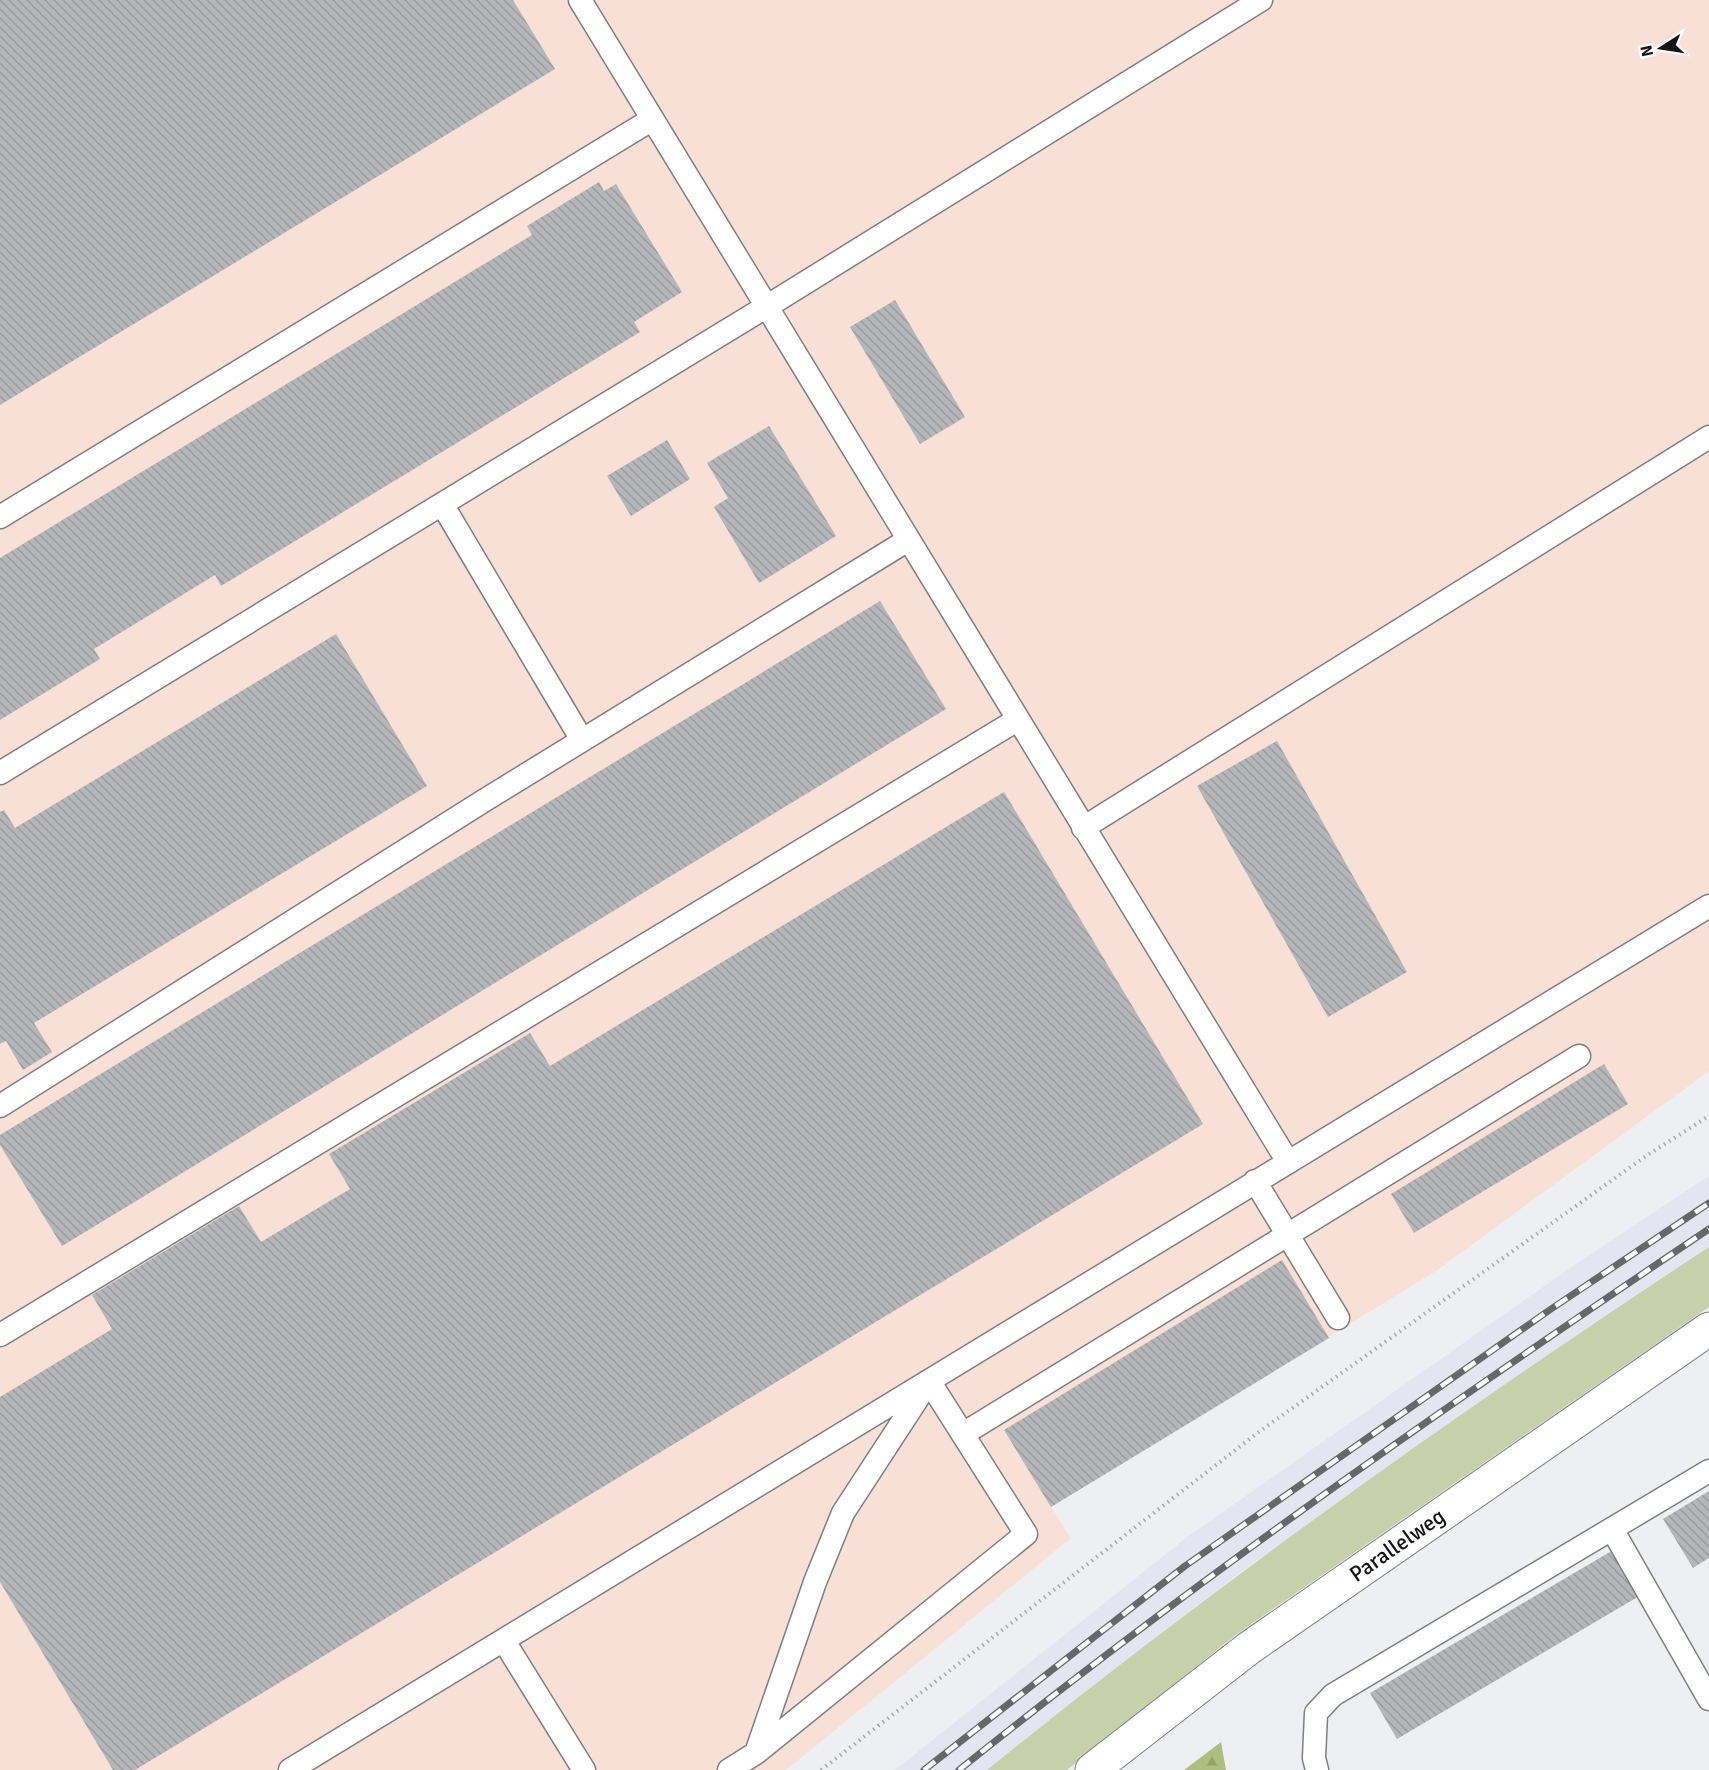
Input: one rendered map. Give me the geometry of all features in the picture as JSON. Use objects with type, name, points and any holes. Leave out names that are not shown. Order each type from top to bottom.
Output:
[{"type":"street","name":"Parallelweg","points":[[1092,1770],[1249,1648],[1709,1329]]},
{"type":"lane","points":[[580,0],[651,120],[1288,1162]]},
{"type":"lane","points":[[0,773],[766,307],[1261,0]]},
{"type":"lane","points":[[0,517],[651,120]]},
{"type":"lane","points":[[1083,828],[1709,437]]},
{"type":"lane","points":[[442,504],[582,740]]},
{"type":"lane","points":[[0,1107],[582,740],[908,540]]},
{"type":"lane","points":[[0,1335],[1017,720]]},
{"type":"lane","points":[[290,1770],[1709,906]]},
{"type":"lane","points":[[963,1434],[1579,1056]]},
{"type":"lane","points":[[1255,1181],[1338,1318]]},
{"type":"lane","points":[[729,1770],[756,1753],[1026,1534],[929,1381]]},
{"type":"lane","points":[[756,1753],[815,1582],[843,1514],[929,1381]]},
{"type":"lane","points":[[1317,1770],[1314,1758],[1316,1713],[1333,1695],[1709,1471]]},
{"type":"lane","points":[[1612,1529],[1709,1699]]},
{"type":"lane","points":[[504,1641],[584,1770]]},
{"type":"path","points":[[821,1770],[1256,1434],[1646,1156],[1709,1116]]},
{"type":"shaded area","points":[[0,0],[1709,0],[1709,1071],[1436,1271],[1051,1507],[1071,1538],[786,1770],[0,1770]]},
{"type":"shaded area","points":[[1709,1176],[1709,1247],[1603,1317],[1242,1571],[987,1770],[895,1770],[1186,1538],[1573,1266]]},
{"type":"green space","points":[[1709,1247],[1709,1307],[1237,1634],[1067,1770],[987,1770],[1162,1632],[1252,1565],[1432,1435]]},
{"type":"green space","points":[[1221,1742],[1226,1770],[1184,1770]]},
{"type":"building","points":[[0,0],[513,0],[555,69],[0,405]]},
{"type":"building","points":[[599,182],[604,191],[616,184],[682,292],[634,322],[640,332],[221,586],[215,575],[94,649],[100,659],[0,720],[0,558],[532,235],[527,226]]},
{"type":"building","points":[[895,300],[965,417],[920,444],[850,327]]},
{"type":"building","points":[[769,426],[836,536],[759,583],[714,507],[728,498],[707,463]]},
{"type":"building","points":[[667,440],[690,479],[631,516],[607,476]]},
{"type":"building","points":[[880,601],[946,709],[62,1246],[0,1145],[0,1135]]},
{"type":"building","points":[[336,634],[427,786],[34,1023],[52,1052],[23,1070],[6,1041],[0,1044],[0,812],[4,810],[15,828]]},
{"type":"building","points":[[1277,741],[1407,972],[1328,1017],[1197,786]]},
{"type":"building","points":[[1004,792],[1203,1124],[135,1770],[113,1770],[0,1582],[0,1397],[112,1329],[92,1295],[239,1206],[261,1242],[350,1189],[329,1154],[530,1033],[550,1066]]},
{"type":"building","points":[[1604,1064],[1628,1104],[1414,1233],[1391,1194]]},
{"type":"building","points":[[1282,1260],[1329,1338],[1051,1507],[1004,1430]]},
{"type":"building","points":[[1709,1491],[1709,1558],[1693,1568],[1663,1519]]},
{"type":"building","points":[[1615,1549],[1641,1595],[1397,1739],[1370,1693]]},
{"type":"railway","points":[[924,1770],[1185,1566],[1551,1309],[1709,1203]]},
{"type":"railway","points":[[959,1770],[1141,1628],[1234,1559],[1422,1425],[1709,1229]]}]
